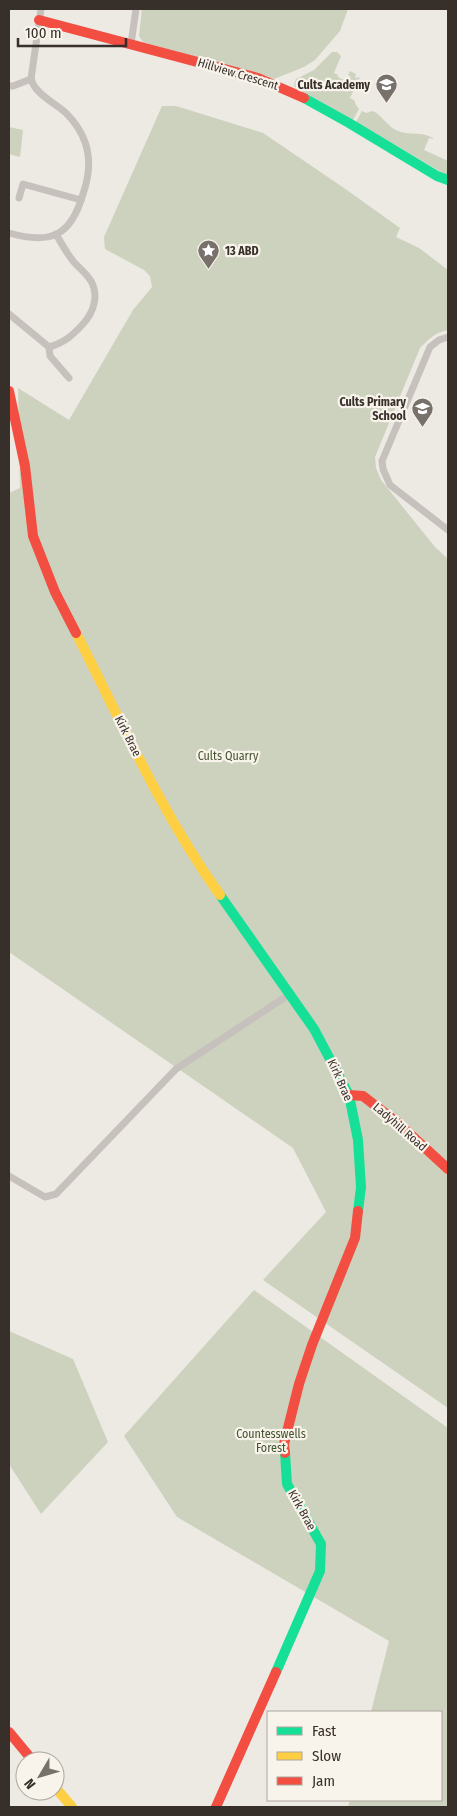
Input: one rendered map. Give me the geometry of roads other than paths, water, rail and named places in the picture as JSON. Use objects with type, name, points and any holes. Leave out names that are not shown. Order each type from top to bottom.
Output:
[{"type":"street","points":[[9,233],[34,239],[46,238],[69,226],[88,180],[89,159],[85,141],[76,125],[67,114],[34,88],[30,79],[41,9]]},
{"type":"street","points":[[131,44],[136,9]]},
{"type":"street","name":"Hillview Crescent","points":[[39,20],[258,78],[283,87],[310,100],[437,176],[448,180]]},
{"type":"street","points":[[9,86],[30,79]]},
{"type":"street","points":[[19,198],[23,184],[81,200]]},
{"type":"street","points":[[49,347],[61,344],[86,321],[94,308],[95,298],[90,279],[72,259],[56,234]]},
{"type":"street","points":[[9,314],[49,347],[50,356],[69,378]]},
{"type":"street","points":[[448,337],[439,340],[430,347],[382,462],[390,485],[448,530]]},
{"type":"street","name":"Kirk Brae","points":[[9,392],[25,466],[33,536],[55,592],[157,793],[191,852],[314,1030],[349,1095],[358,1140],[361,1187],[355,1238],[312,1345],[299,1384],[284,1444],[288,1484],[321,1544],[320,1570],[216,1807]]},
{"type":"street","points":[[9,1176],[45,1196],[56,1194],[176,1069],[290,994]]},
{"type":"street","name":"Ladyhill Road","points":[[349,1095],[364,1096],[399,1124],[448,1169]]},
{"type":"street","points":[[9,1732],[25,1751]]},
{"type":"place","name":"Cults Academy","points":[[386,104]]},
{"type":"place","name":"13 ABD","points":[[209,270]]},
{"type":"place","name":"Cults Primary School","points":[[422,428]]},
{"type":"park label","name":"Cults Quarry","points":[[228,756]]},
{"type":"park label","name":"Countesswells Forest","points":[[271,1441]]}]
